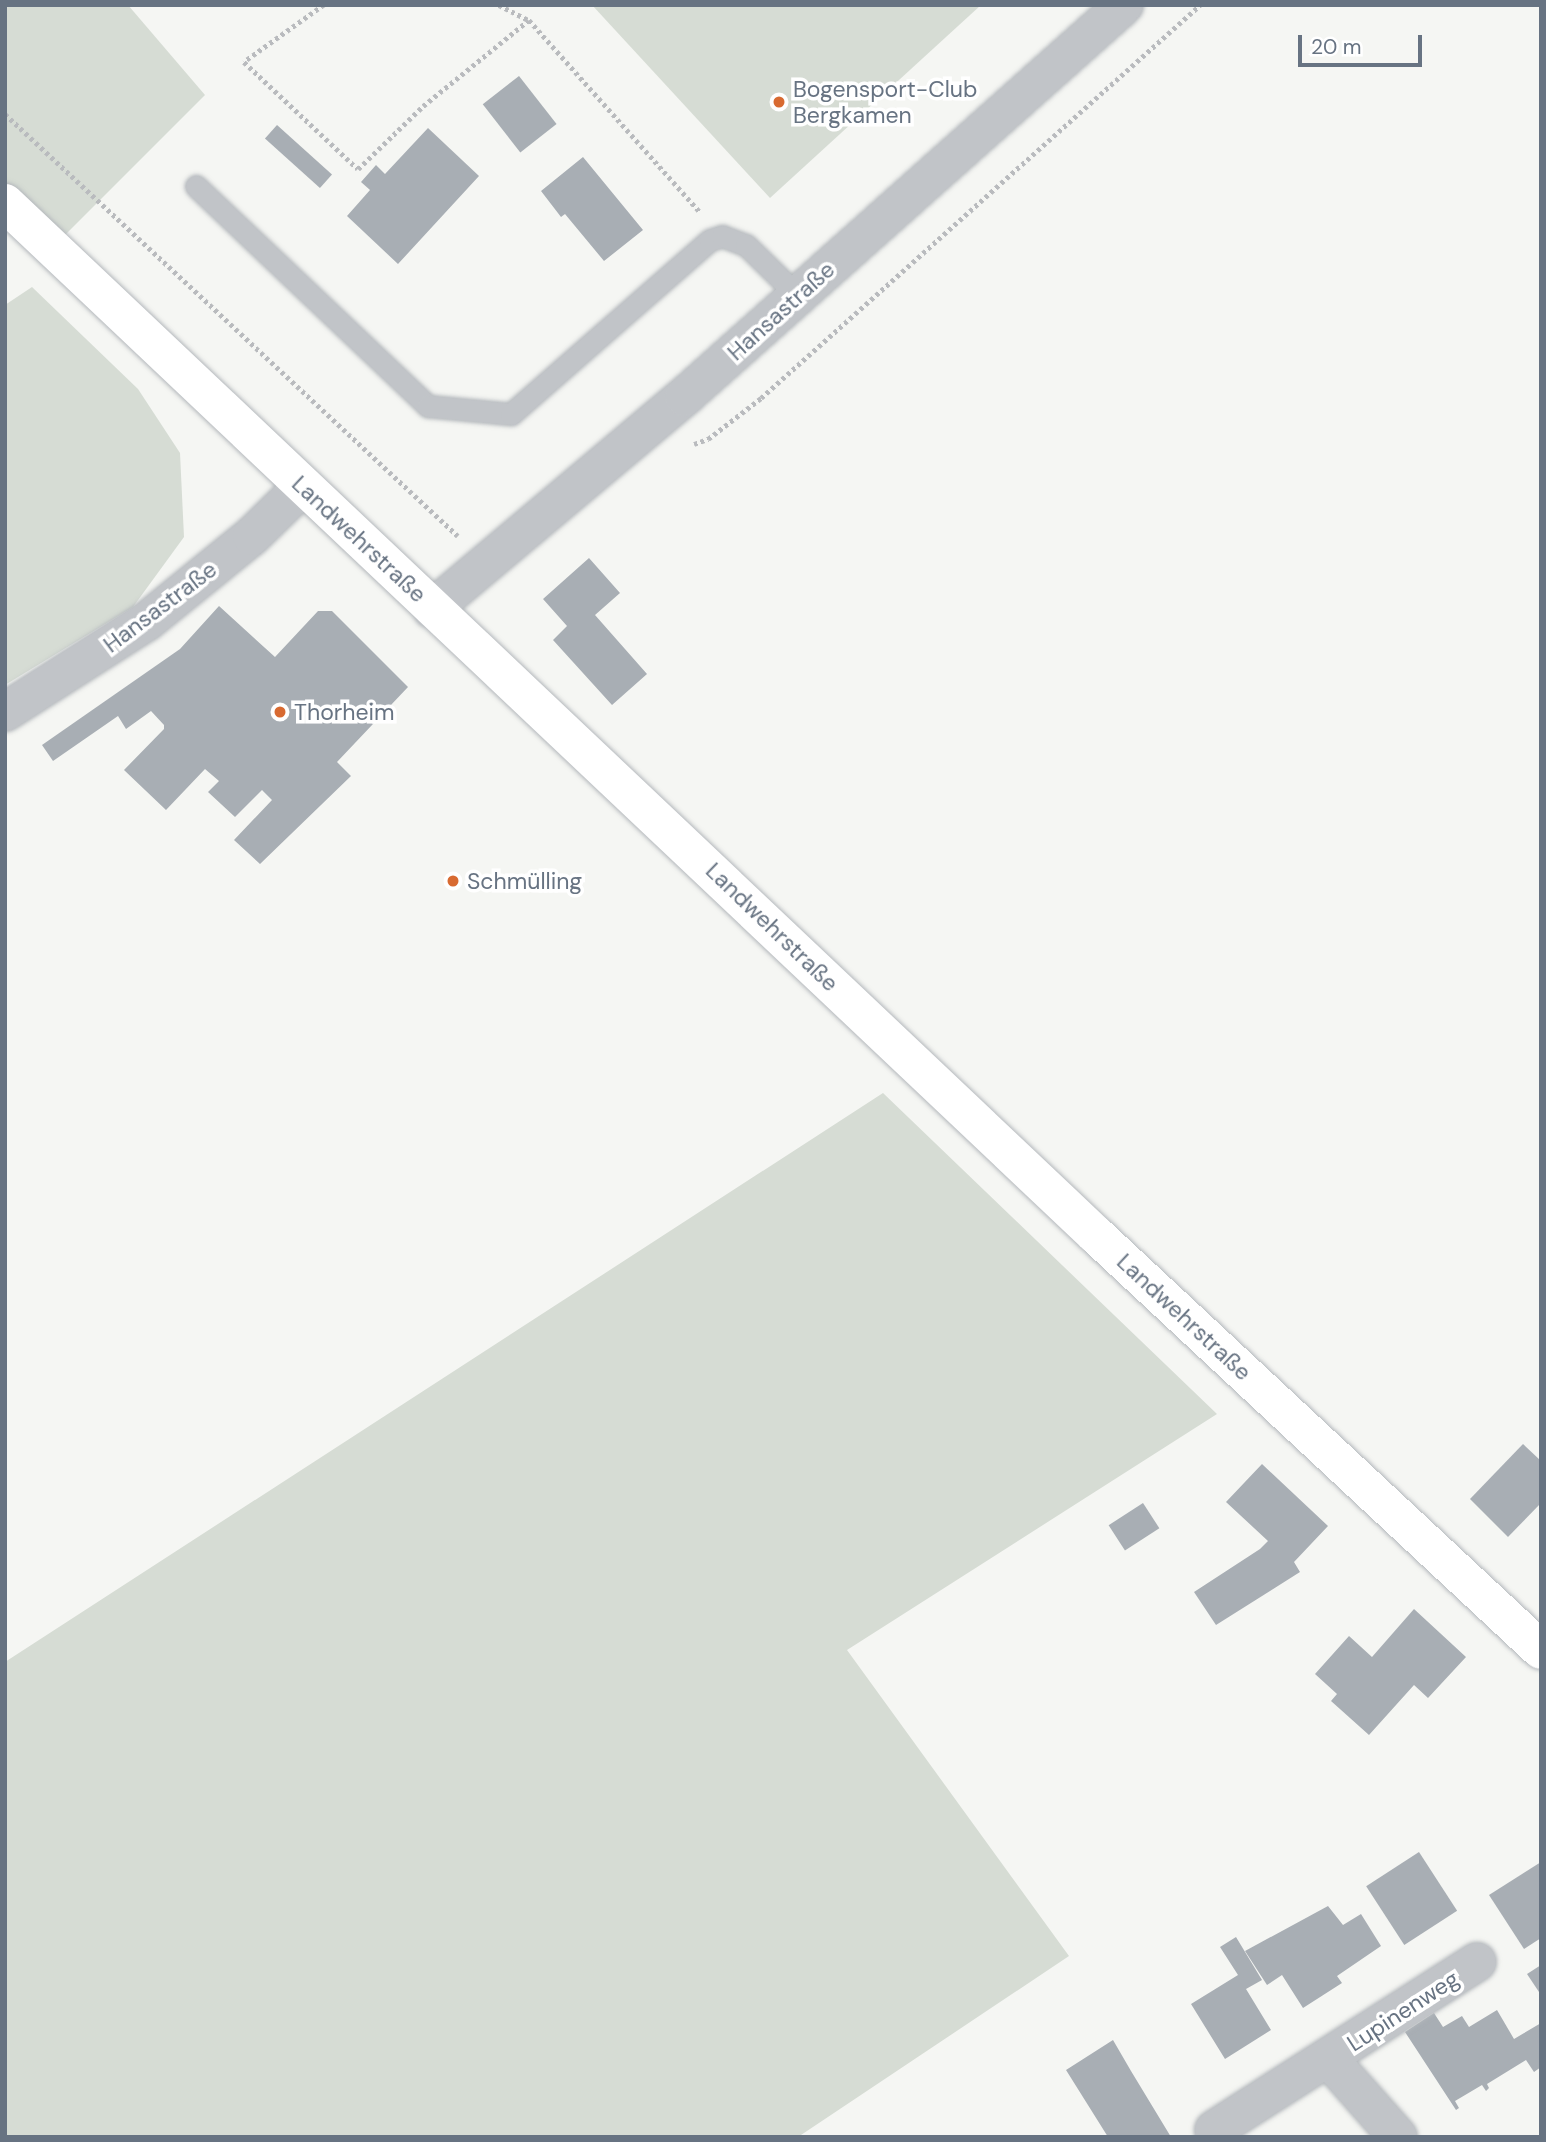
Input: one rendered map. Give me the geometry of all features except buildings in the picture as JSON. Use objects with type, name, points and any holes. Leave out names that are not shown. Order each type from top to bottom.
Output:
[{"type":"main road","name":"Landwehrstraße","points":[[5,203],[432,609],[1541,1650]]},
{"type":"street","name":"Hansastraße","points":[[432,609],[664,415],[1124,5]]},
{"type":"street","name":"Hansastraße","points":[[5,712],[146,622],[252,536],[303,486]]},
{"type":"street","name":"Lupinenweg","points":[[1214,2130],[1477,1962]]},
{"type":"street","name":"Lupinenweg","points":[[1329,2059],[1398,2137]]},
{"type":"lane","points":[[196,186],[428,406],[510,414],[710,240],[722,236],[746,244],[798,296]]},
{"type":"path","points":[[324,5],[244,61],[358,169],[423,106],[529,20]]},
{"type":"path","points":[[499,5],[529,20],[722,236]]},
{"type":"path","points":[[685,447],[708,439],[761,398],[1200,5]]},
{"type":"path","points":[[5,114],[486,563]]},
{"type":"shaded area","points":[[5,5],[128,5],[205,95],[56,244],[5,196]]},
{"type":"shaded area","name":"Bogensport-Club Bergkamen","points":[[592,5],[981,5],[770,198]]},
{"type":"shaded area","points":[[32,287],[138,389],[180,453],[184,537],[133,607],[5,685],[5,305]]},
{"type":"shaded area","points":[[883,1093],[1217,1414],[847,1650],[1069,1956],[798,2137],[5,2137],[5,1662]]},
{"type":"place","name":"Bogensport-Club Bergkamen","points":[[779,102]]},
{"type":"place","name":"Thorheim","points":[[280,712]]},
{"type":"place","name":"Schmülling","points":[[453,881]]}]
